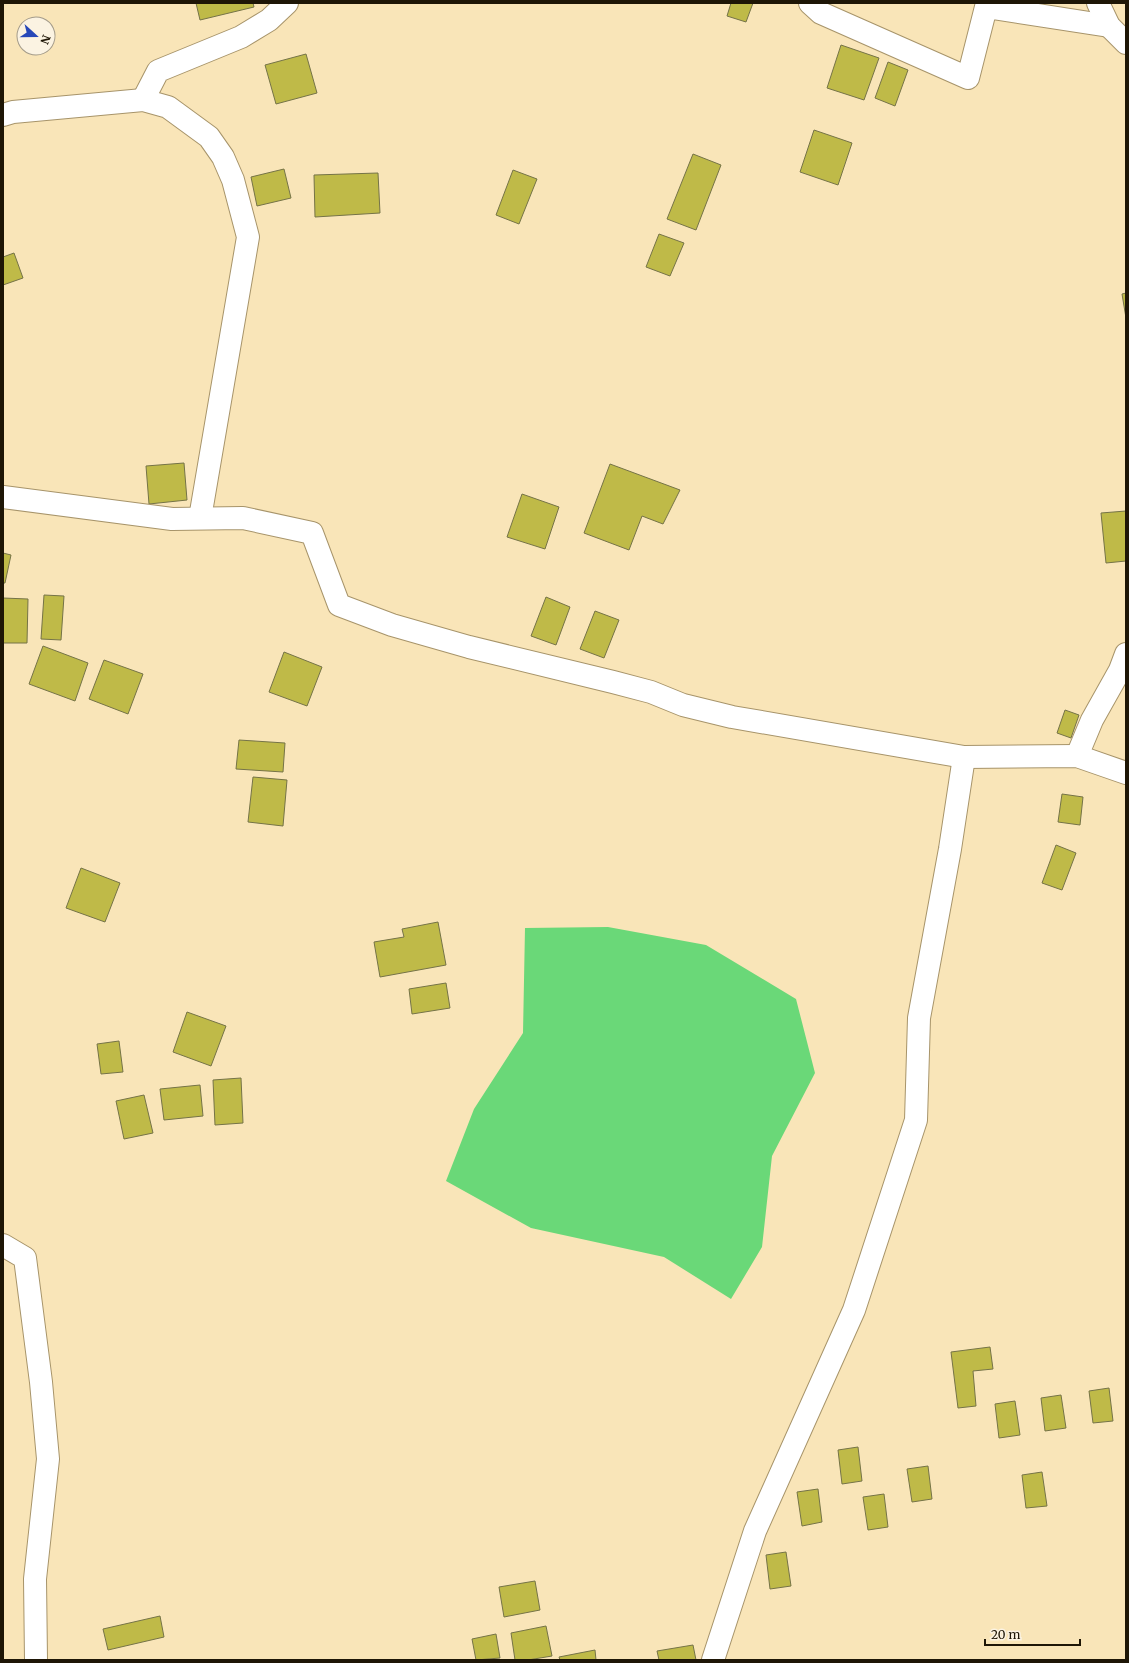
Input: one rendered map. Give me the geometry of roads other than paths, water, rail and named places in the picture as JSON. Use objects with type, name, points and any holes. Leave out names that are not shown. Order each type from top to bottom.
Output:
[{"type":"street","points":[[144,100],[158,71],[241,37],[269,20],[287,3]]},
{"type":"street","points":[[810,3],[821,13],[968,78],[986,7],[1109,26]]},
{"type":"street","points":[[1098,3],[1109,26],[1126,43]]},
{"type":"street","points":[[3,115],[13,112],[144,100],[168,107],[209,137],[223,157],[233,180],[248,238],[200,518]]},
{"type":"street","points":[[3,497],[172,519],[243,518],[312,533],[339,605],[392,625],[469,647],[651,692],[683,705],[732,717],[964,757],[1077,756],[1126,773]]},
{"type":"street","points":[[1077,756],[1092,720],[1120,670],[1126,654]]},
{"type":"street","points":[[713,1660],[755,1531],[854,1310],[916,1120],[919,1018],[950,849],[964,757]]},
{"type":"street","points":[[3,1245],[25,1258],[41,1382],[48,1459],[35,1579],[36,1660]]}]
